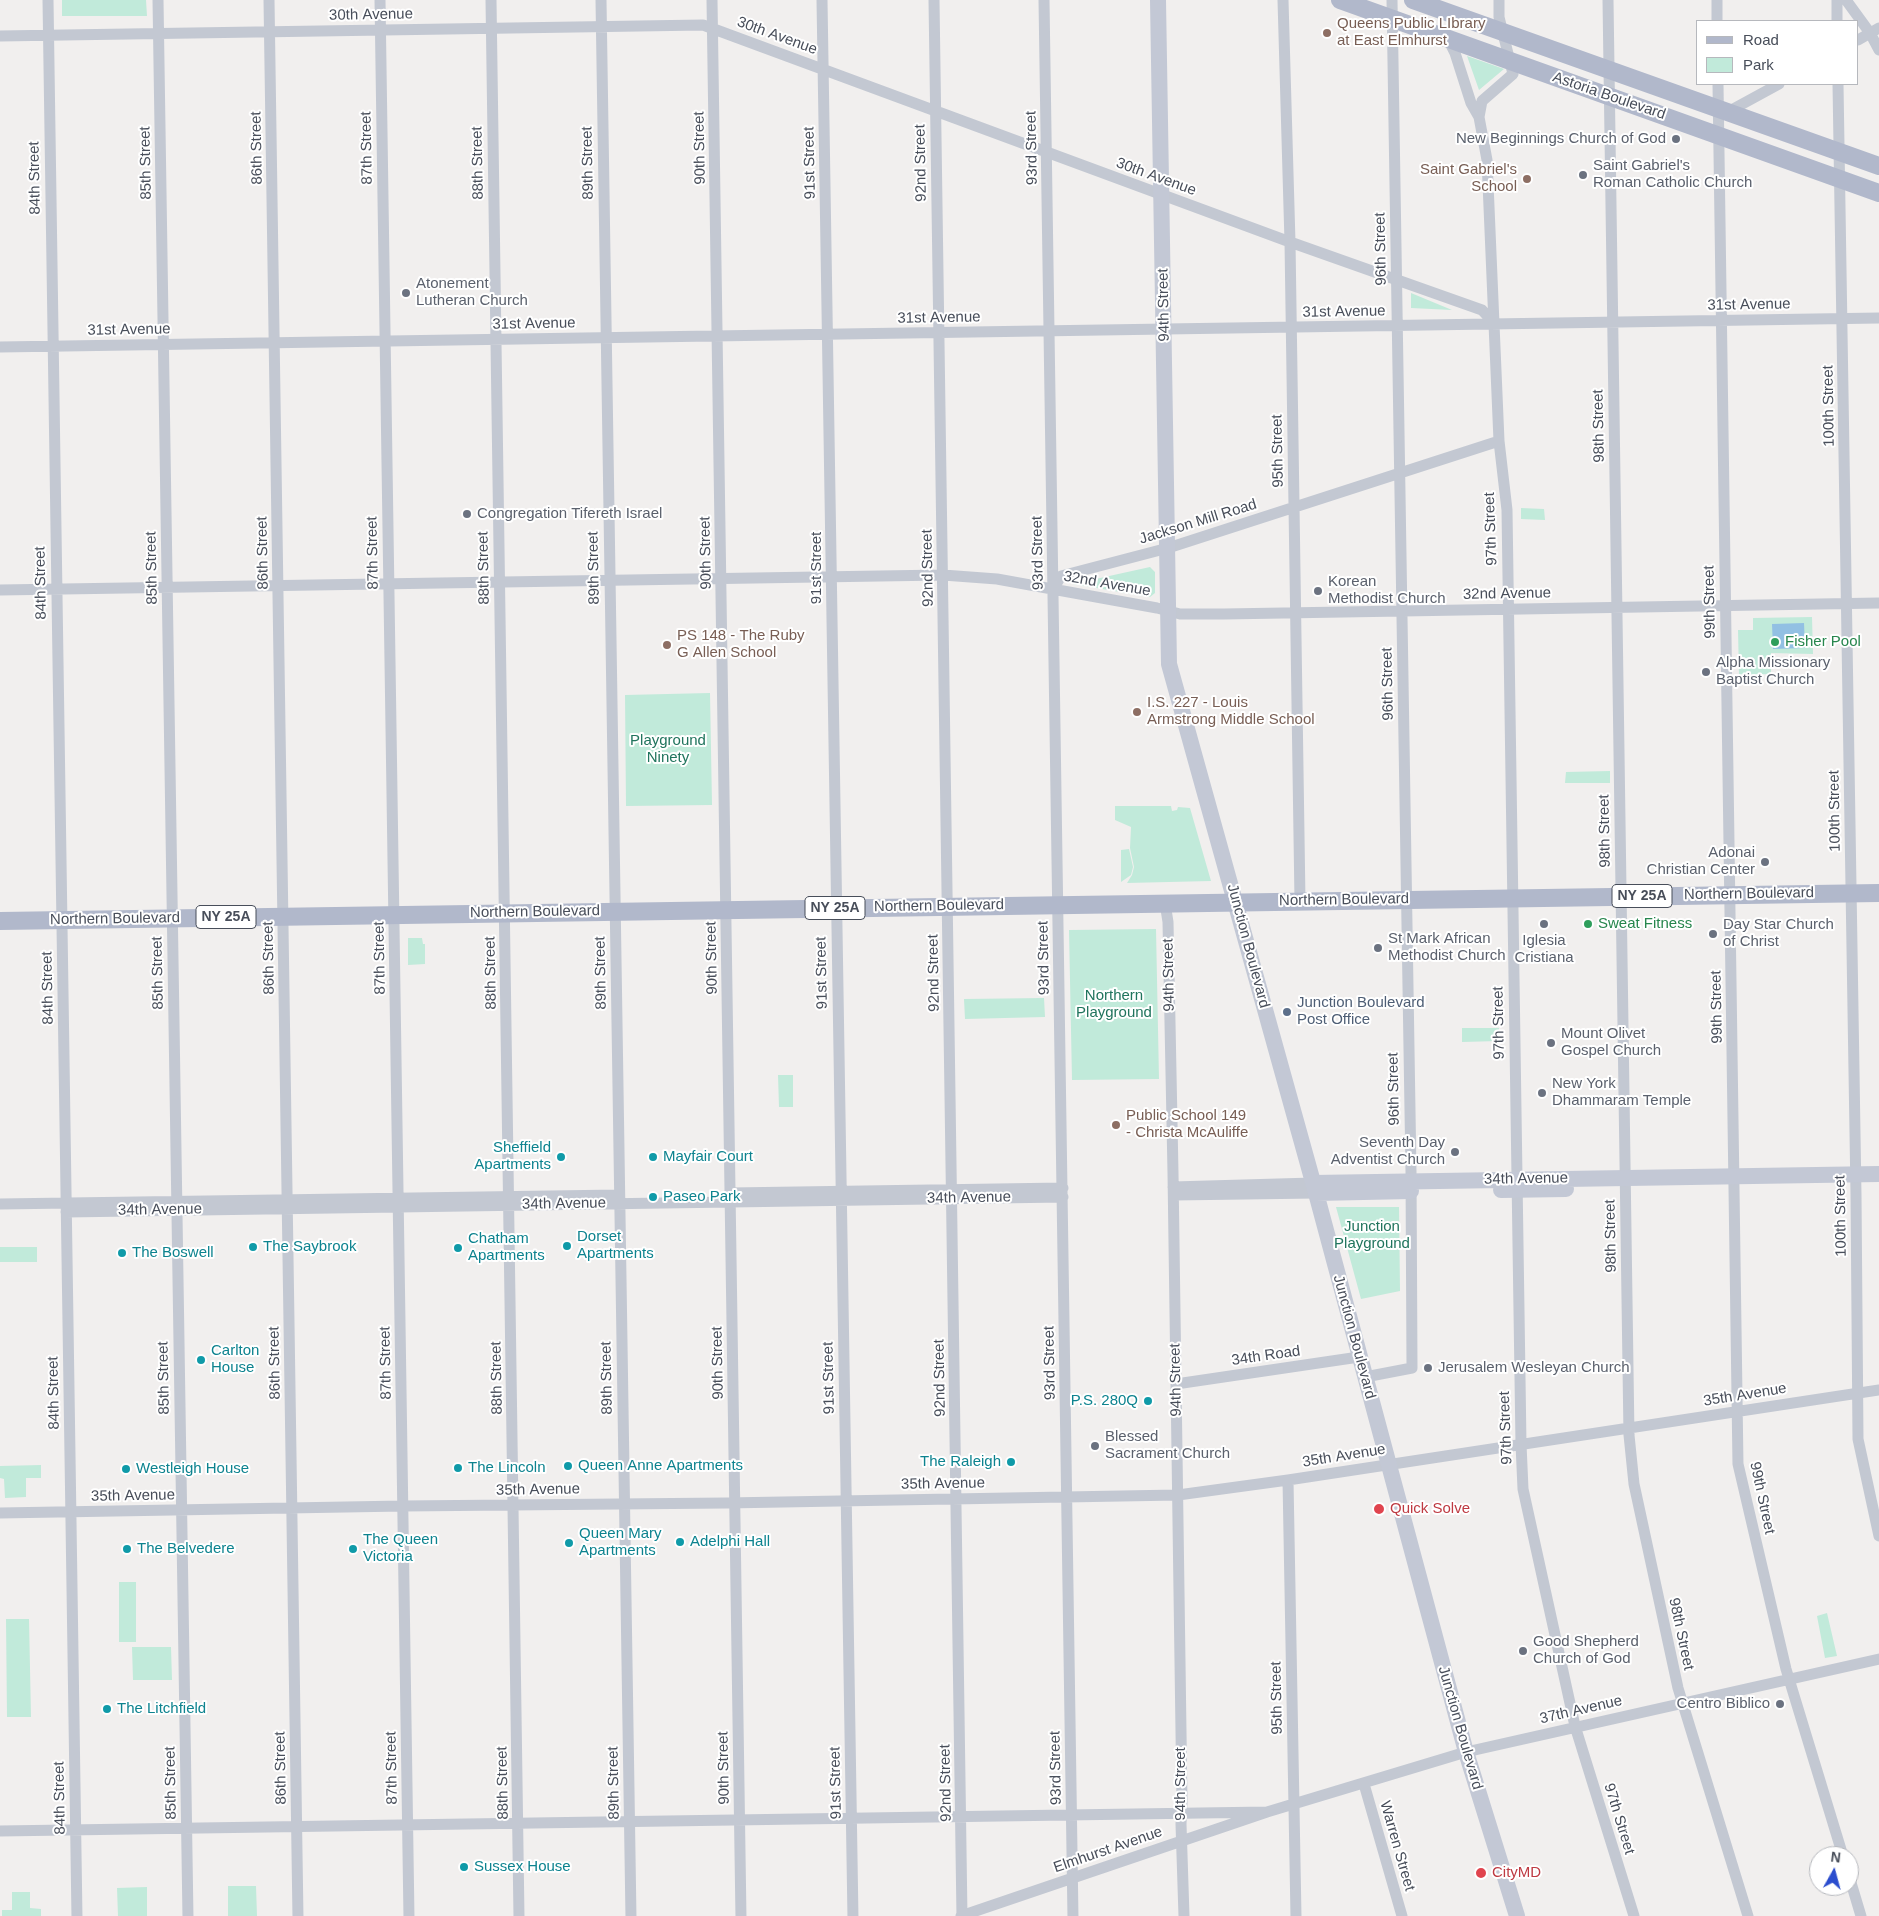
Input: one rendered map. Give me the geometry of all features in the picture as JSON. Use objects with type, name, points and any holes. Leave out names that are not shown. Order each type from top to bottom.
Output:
[{"type":"main road","name":"94th Street","points":[[1158,0],[1163,196],[1168,611]]},
{"type":"main road","name":"Astoria Boulevard","points":[[1340,0],[1609,96],[1721,118],[1879,166]]},
{"type":"main road","name":"Astoria Boulevard","points":[[1413,0],[1430,3],[1503,32],[1609,70],[1721,118],[1839,179],[1879,193]]},
{"type":"main road","name":"Junction Boulevard","points":[[1168,611],[1169,664],[1236,902],[1466,1752],[1517,1916]]},
{"type":"main road","name":"Northern Boulevard","points":[[0,921],[1879,893]]},
{"type":"main road","name":"34th Avenue","points":[[1856,1180],[1879,1174]]},
{"type":"main road","name":"34th Avenue","points":[[1314,1188],[1856,1180],[1879,1185]]},
{"type":"street","name":"84th Street","points":[[48,0],[77,1916]]},
{"type":"street","name":"85th Street","points":[[158,0],[188,1916]]},
{"type":"street","name":"86th Street","points":[[269,0],[298,1916]]},
{"type":"street","name":"87th Street","points":[[380,0],[409,1916]]},
{"type":"street","name":"88th Street","points":[[491,0],[520,1916]]},
{"type":"street","name":"89th Street","points":[[600,0],[631,1916]]},
{"type":"street","name":"90th Street","points":[[712,0],[741,1916]]},
{"type":"street","name":"91st Street","points":[[822,0],[853,1916]]},
{"type":"street","name":"92nd Street","points":[[934,0],[962,1916]]},
{"type":"street","name":"93rd Street","points":[[1044,0],[1073,1916]]},
{"type":"street","name":"95th Street","points":[[1283,0],[1290,242],[1300,901]]},
{"type":"street","name":"96th Street","points":[[1365,1377],[1412,1368],[1411,1186],[1392,0]]},
{"type":"street","points":[[1479,117],[1482,100],[1513,74],[1499,17],[1499,0]]},
{"type":"street","name":"98th Street","points":[[1608,0],[1629,1428],[1634,1484],[1678,1688],[1748,1916]]},
{"type":"street","points":[[1717,0],[1717,20]]},
{"type":"street","points":[[1837,0],[1837,20]]},
{"type":"street","points":[[1846,0],[1875,30],[1879,50]]},
{"type":"street","name":"30th Avenue","points":[[0,36],[703,25],[1163,196],[1482,310],[1495,324]]},
{"type":"street","points":[[1859,39],[1875,30]]},
{"type":"street","name":"97th Street","points":[[1448,39],[1455,53],[1471,103],[1479,117],[1487,160],[1499,441],[1507,510],[1523,1489],[1575,1726],[1634,1916]]},
{"type":"street","name":"99th Street","points":[[1718,85],[1721,118],[1721,321],[1738,1464],[1789,1678],[1840,1846]]},
{"type":"street","points":[[1721,118],[1777,85]]},
{"type":"street","name":"100th Street","points":[[1838,85],[1856,1180],[1858,1439],[1879,1536]]},
{"type":"street","name":"31st Avenue","points":[[0,347],[1879,318]]},
{"type":"street","name":"Jackson Mill Road","points":[[1053,590],[1061,576],[1168,548],[1499,441]]},
{"type":"street","name":"32nd Avenue","points":[[0,590],[943,575],[988,577],[1180,614],[1879,603]]},
{"type":"street","name":"94th Street","points":[[1165,903],[1168,922],[1174,1191],[1184,1916]]},
{"type":"street","name":"34th Avenue","points":[[1174,1191],[1314,1188]]},
{"type":"street","name":"34th Avenue","points":[[0,1204],[66,1207],[177,1206],[1063,1192]]},
{"type":"street","name":"34th Road","points":[[1176,1384],[1359,1357]]},
{"type":"street","name":"35th Avenue","points":[[0,1513],[1178,1495],[1879,1390]]},
{"type":"street","name":"95th Street","points":[[1288,1480],[1296,1916]]},
{"type":"street","name":"37th Avenue","points":[[1294,1805],[1466,1752],[1879,1659]]},
{"type":"street","name":"Warren Street","points":[[1364,1784],[1402,1916]]},
{"type":"street","name":"Elmhurst Avenue","points":[[962,1916],[1267,1812],[1294,1805]]},
{"type":"street","points":[[0,1831],[1267,1812]]},
{"type":"street","points":[[1855,1896],[1861,1916]]},
{"type":"green space","points":[[62,0],[146,0],[147,16],[62,16]]},
{"type":"green space","points":[[1467,56],[1504,69],[1479,90]]},
{"type":"green space","points":[[1411,293],[1452,310],[1411,308]]},
{"type":"green space","points":[[1521,508],[1544,509],[1545,520],[1521,519]]},
{"type":"green space","points":[[1150,567],[1155,572],[1155,593],[1150,597],[1073,584]]},
{"type":"green space","name":"Fisher Pool","points":[[1812,617],[1813,654],[1771,653],[1771,674],[1739,675],[1738,630],[1753,630],[1753,618]]},
{"type":"green space","name":"Playground Ninety","points":[[710,693],[712,805],[626,806],[625,695]]},
{"type":"green space","points":[[1610,771],[1610,783],[1565,783],[1566,772]]},
{"type":"green space","points":[[1115,806],[1171,806],[1172,811],[1177,810],[1178,807],[1190,808],[1211,881],[1127,883],[1134,867],[1130,848],[1131,827],[1115,820]]},
{"type":"green space","points":[[1129,849],[1133,867],[1131,875],[1121,882],[1121,850]]},
{"type":"green space","name":"Northern Playground","points":[[1156,929],[1159,1079],[1072,1080],[1069,930]]},
{"type":"green space","points":[[408,938],[422,938],[423,944],[425,944],[425,964],[408,965]]},
{"type":"green space","points":[[1044,998],[1045,1017],[965,1019],[964,999]]},
{"type":"green space","points":[[1462,1028],[1499,1028],[1499,1041],[1462,1042]]},
{"type":"green space","points":[[778,1075],[793,1075],[793,1107],[779,1107]]},
{"type":"green space","name":"Junction Playground","points":[[1336,1207],[1399,1207],[1400,1291],[1361,1299]]},
{"type":"green space","points":[[0,1247],[37,1247],[37,1262],[0,1262]]},
{"type":"green space","points":[[41,1465],[41,1478],[26,1478],[26,1497],[5,1498],[4,1479],[0,1478],[0,1466]]},
{"type":"green space","points":[[119,1582],[136,1582],[136,1642],[119,1642]]},
{"type":"green space","points":[[1827,1613],[1837,1656],[1825,1658],[1817,1616]]},
{"type":"green space","points":[[6,1619],[29,1619],[31,1717],[7,1717]]},
{"type":"green space","points":[[132,1647],[171,1647],[172,1680],[133,1680]]},
{"type":"green space","points":[[228,1886],[256,1886],[257,1916],[228,1916]]},
{"type":"green space","points":[[147,1887],[147,1916],[118,1916],[117,1888]]},
{"type":"green space","points":[[12,1892],[30,1892],[30,1908],[41,1909],[41,1916],[2,1916],[2,1910],[12,1910]]},
{"type":"water","points":[[1804,623],[1805,648],[1773,649],[1772,624]]},
{"type":"place","name":"Queens Public LIbrary at East Elmhurst","points":[[1327,33]]},
{"type":"place","name":"New Beginnings Church of God","points":[[1676,139]]},
{"type":"place","name":"Saint Gabriel's Roman Catholic Church","points":[[1583,175]]},
{"type":"place","name":"Saint Gabriel's School","points":[[1527,179]]},
{"type":"place","name":"Atonement Lutheran Church","points":[[406,293]]},
{"type":"place","name":"Congregation Tifereth Israel","points":[[467,514]]},
{"type":"place","name":"Korean Methodist Church","points":[[1318,591]]},
{"type":"place","name":"Fisher Pool","points":[[1775,642]]},
{"type":"place","name":"PS 148 - The Ruby G Allen School","points":[[667,645]]},
{"type":"place","name":"Alpha Missionary Baptist Church","points":[[1706,672]]},
{"type":"place","name":"I.S. 227 - Louis Armstrong Middle School","points":[[1137,712]]},
{"type":"place","name":"Adonai Christian Center","points":[[1765,862]]},
{"type":"place","name":"Iglesia Cristiana","points":[[1544,924]]},
{"type":"place","name":"Sweat Fitness","points":[[1588,924]]},
{"type":"place","name":"Day Star Church of Christ","points":[[1713,934]]},
{"type":"place","name":"St Mark African Methodist Church","points":[[1378,948]]},
{"type":"place","name":"Junction Boulevard Post Office","points":[[1287,1012]]},
{"type":"place","name":"Mount Olivet Gospel Church","points":[[1551,1043]]},
{"type":"place","name":"New York Dhammaram Temple","points":[[1542,1093]]},
{"type":"place","name":"Public School 149 - Christa McAuliffe","points":[[1116,1125]]},
{"type":"place","name":"Seventh Day Adventist Church","points":[[1455,1152]]},
{"type":"place","name":"Sheffield Apartments","points":[[561,1157]]},
{"type":"place","name":"Mayfair Court","points":[[653,1157]]},
{"type":"place","name":"Paseo Park","points":[[653,1197]]},
{"type":"place","name":"Dorset Apartments","points":[[567,1246]]},
{"type":"place","name":"The Saybrook","points":[[253,1247]]},
{"type":"place","name":"Chatham Apartments","points":[[458,1248]]},
{"type":"place","name":"The Boswell","points":[[122,1253]]},
{"type":"place","name":"Carlton House","points":[[201,1360]]},
{"type":"place","name":"Jerusalem Wesleyan Church","points":[[1428,1368]]},
{"type":"place","name":"P.S. 280Q","points":[[1148,1401]]},
{"type":"place","name":"Blessed Sacrament Church","points":[[1095,1446]]},
{"type":"place","name":"The Raleigh","points":[[1011,1462]]},
{"type":"place","name":"Queen Anne Apartments","points":[[568,1466]]},
{"type":"place","name":"The Lincoln","points":[[458,1468]]},
{"type":"place","name":"Westleigh House","points":[[126,1469]]},
{"type":"place","name":"Quick Solve","points":[[1379,1509]]},
{"type":"place","name":"Adelphi Hall","points":[[680,1542]]},
{"type":"place","name":"Queen Mary Apartments","points":[[569,1543]]},
{"type":"place","name":"The Belvedere","points":[[127,1549]]},
{"type":"place","name":"The Queen Victoria","points":[[353,1549]]},
{"type":"place","name":"Good Shepherd Church of God","points":[[1523,1651]]},
{"type":"place","name":"Centro Biblico","points":[[1780,1704]]},
{"type":"place","name":"The Litchfield","points":[[107,1709]]},
{"type":"place","name":"Sussex House","points":[[464,1867]]},
{"type":"place","name":"CityMD","points":[[1481,1873]]}]
